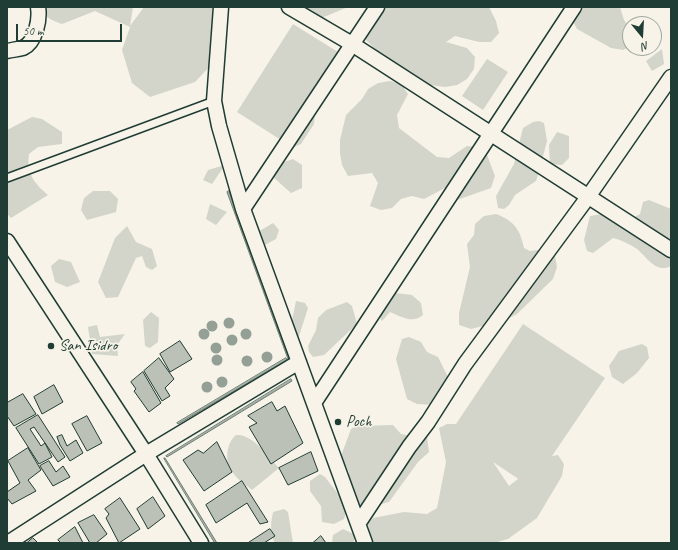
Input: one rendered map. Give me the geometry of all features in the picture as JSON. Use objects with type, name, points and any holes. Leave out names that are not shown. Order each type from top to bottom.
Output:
[{"type":"street","points":[[7,51],[24,47],[33,39],[37,25],[38,7]]},
{"type":"street","points":[[221,7],[214,101],[219,126],[243,209],[365,543]]},
{"type":"street","points":[[288,7],[352,44],[671,250]]},
{"type":"street","points":[[243,209],[377,7]]},
{"type":"street","points":[[314,403],[574,7]]},
{"type":"street","points":[[358,524],[409,447],[428,422],[465,364],[588,197],[671,77]]},
{"type":"street","points":[[7,241],[146,454],[201,543]]},
{"type":"street","points":[[7,542],[8,543],[146,454],[299,362]]},
{"type":"lane","points":[[7,178],[214,101]]},
{"type":"shaded area","points":[[39,7],[133,7],[130,26],[144,7],[227,7],[219,57],[195,82],[150,97],[132,83],[122,50],[130,27],[95,11],[62,24],[49,18]]},
{"type":"shaded area","points":[[290,7],[348,7],[319,19]]},
{"type":"shaded area","points":[[370,7],[489,7],[496,21],[499,33],[491,42],[479,42],[455,36],[446,42],[467,48],[475,57],[474,69],[467,79],[457,85],[445,87],[422,84],[391,65],[366,40]]},
{"type":"shaded area","points":[[574,7],[620,7],[623,16],[622,50],[611,48],[577,29],[571,18]]},
{"type":"shaded area","points":[[293,24],[338,52],[299,113],[315,113],[314,124],[301,144],[290,149],[281,140],[237,112]]},
{"type":"shaded area","points":[[662,49],[664,64],[652,71],[646,61],[653,56],[662,56]]},
{"type":"shaded area","points":[[487,59],[508,72],[483,110],[462,96]]},
{"type":"shaded area","points":[[390,81],[401,84],[408,94],[397,115],[399,128],[437,157],[449,158],[467,146],[479,147],[487,155],[495,176],[491,188],[457,200],[445,188],[424,199],[412,196],[401,199],[392,208],[381,210],[370,206],[378,183],[372,173],[348,176],[342,165],[340,140],[346,115],[362,99],[368,89],[378,83]]},
{"type":"shaded area","points":[[32,117],[42,119],[62,132],[62,144],[38,147],[29,154],[28,161],[32,177],[48,195],[11,218],[7,214],[7,130]]},
{"type":"shaded area","points":[[539,121],[544,123],[547,141],[536,181],[515,195],[509,205],[504,209],[498,208],[496,196],[514,164],[523,128],[533,122]]},
{"type":"shaded area","points":[[557,132],[569,136],[569,158],[562,165],[550,164],[549,145]]},
{"type":"shaded area","points":[[293,159],[302,165],[302,188],[291,193],[273,177],[277,167]]},
{"type":"shaded area","points":[[225,165],[212,184],[203,180],[208,170]]},
{"type":"shaded area","points":[[93,191],[110,191],[118,199],[116,212],[87,220],[81,210],[84,198]]},
{"type":"shaded area","points":[[229,191],[289,358],[288,359],[227,192]]},
{"type":"shaded area","points":[[649,200],[671,209],[671,266],[661,268],[656,266],[634,247],[613,238],[593,253],[587,251],[584,240],[590,216],[602,214],[631,219],[640,214],[643,202]]},
{"type":"shaded area","points":[[210,204],[227,212],[216,225],[206,219]]},
{"type":"shaded area","points":[[496,214],[515,226],[524,248],[530,251],[545,249],[555,256],[557,267],[553,279],[517,314],[506,320],[471,329],[459,325],[459,313],[470,267],[467,244],[474,235],[475,224],[484,216]]},
{"type":"shaded area","points":[[273,223],[279,230],[276,239],[261,247],[253,235]]},
{"type":"shaded area","points":[[127,226],[136,242],[152,249],[157,266],[152,270],[146,267],[142,256],[136,258],[118,297],[106,298],[98,282],[115,238]]},
{"type":"shaded area","points":[[59,259],[71,262],[80,282],[67,287],[55,282],[51,266]]},
{"type":"shaded area","points":[[387,292],[412,295],[421,303],[423,315],[415,319],[407,319],[390,312],[382,321],[377,313]]},
{"type":"shaded area","points":[[296,301],[305,303],[308,308],[299,336],[292,341],[289,335]]},
{"type":"shaded area","points":[[347,302],[352,306],[357,324],[324,355],[313,357],[309,352],[308,346],[316,330],[318,318],[326,310]]},
{"type":"shaded area","points":[[151,312],[159,318],[158,342],[150,348],[145,346],[143,320]]},
{"type":"shaded area","points":[[523,324],[605,378],[552,456],[558,455],[564,464],[562,476],[537,518],[508,539],[494,543],[370,543],[368,524],[373,518],[404,512],[427,514],[437,508],[446,462],[439,428],[447,424],[456,424]],"holes":[[[493,462],[518,479],[509,486]]]},
{"type":"shaded area","points":[[97,325],[100,337],[125,334],[117,345],[118,356],[92,354],[88,327]]},
{"type":"shaded area","points":[[409,337],[421,342],[427,352],[438,357],[449,379],[435,405],[417,404],[407,399],[396,359],[402,339]]},
{"type":"shaded area","points":[[642,344],[647,347],[649,358],[637,373],[623,384],[612,377],[609,366],[619,351]]},
{"type":"shaded area","points":[[286,358],[287,360],[178,424],[177,423]]},
{"type":"shaded area","points":[[291,379],[292,381],[167,457],[166,456]]},
{"type":"shaded area","points":[[393,425],[401,434],[407,435],[421,425],[426,429],[429,452],[418,462],[389,502],[370,507],[358,507],[348,490],[349,472],[341,456],[351,429],[356,426]]},
{"type":"shaded area","points":[[236,435],[242,435],[254,442],[279,468],[252,490],[235,476],[228,464],[228,448]]},
{"type":"shaded area","points":[[165,458],[217,543],[215,543]]},
{"type":"shaded area","points":[[320,474],[325,477],[348,507],[344,519],[334,524],[322,522],[321,506],[310,491],[310,481]]},
{"type":"shaded area","points":[[284,509],[288,512],[293,543],[275,543],[271,532],[273,512]]},
{"type":"shaded area","points":[[343,529],[354,534],[354,543],[332,543],[333,535]]},
{"type":"building","points":[[180,341],[192,359],[170,372],[160,354]]},
{"type":"building","points":[[159,358],[174,379],[165,388],[170,396],[162,401],[144,371]]},
{"type":"building","points":[[143,372],[161,403],[149,412],[134,391],[136,389],[131,382]]},
{"type":"building","points":[[54,385],[63,402],[42,414],[34,397]]},
{"type":"building","points":[[23,394],[36,414],[14,426],[7,416],[7,403]]},
{"type":"building","points":[[272,402],[277,411],[285,406],[303,443],[271,464],[249,427],[257,423],[248,416]]},
{"type":"building","points":[[38,415],[65,457],[58,462],[45,443],[52,457],[39,464],[16,428]],"holes":[[[34,427],[45,443],[41,446],[30,429]]]},
{"type":"building","points":[[87,416],[102,443],[87,451],[72,424]]},
{"type":"building","points":[[62,435],[67,446],[76,440],[83,453],[70,461],[57,437]]},
{"type":"building","points":[[217,442],[232,472],[204,491],[183,460],[198,450],[203,453]]},
{"type":"building","points":[[28,448],[41,470],[28,480],[36,491],[12,504],[7,498],[7,492],[20,483],[8,461]]},
{"type":"building","points":[[311,452],[318,471],[288,485],[279,468]]},
{"type":"building","points":[[49,461],[56,472],[63,466],[70,477],[53,486],[40,466]]},
{"type":"building","points":[[242,481],[268,522],[260,524],[247,503],[216,523],[206,505]]},
{"type":"building","points":[[153,497],[165,516],[148,529],[137,509]]},
{"type":"building","points":[[120,498],[140,529],[119,543],[106,518],[109,514],[105,509]]},
{"type":"building","points":[[94,515],[107,534],[96,543],[90,543],[78,523]]},
{"type":"building","points":[[75,527],[83,543],[61,543],[58,540]]},
{"type":"building","points":[[270,529],[275,536],[264,543],[248,543]]},
{"type":"building","points":[[321,536],[326,543],[313,543]]},
{"type":"building","points":[[33,538],[38,543],[27,543]]},
{"type":"place","name":"San Isidro","points":[[51,346]]},
{"type":"place","name":"Poch","points":[[338,422]]}]
